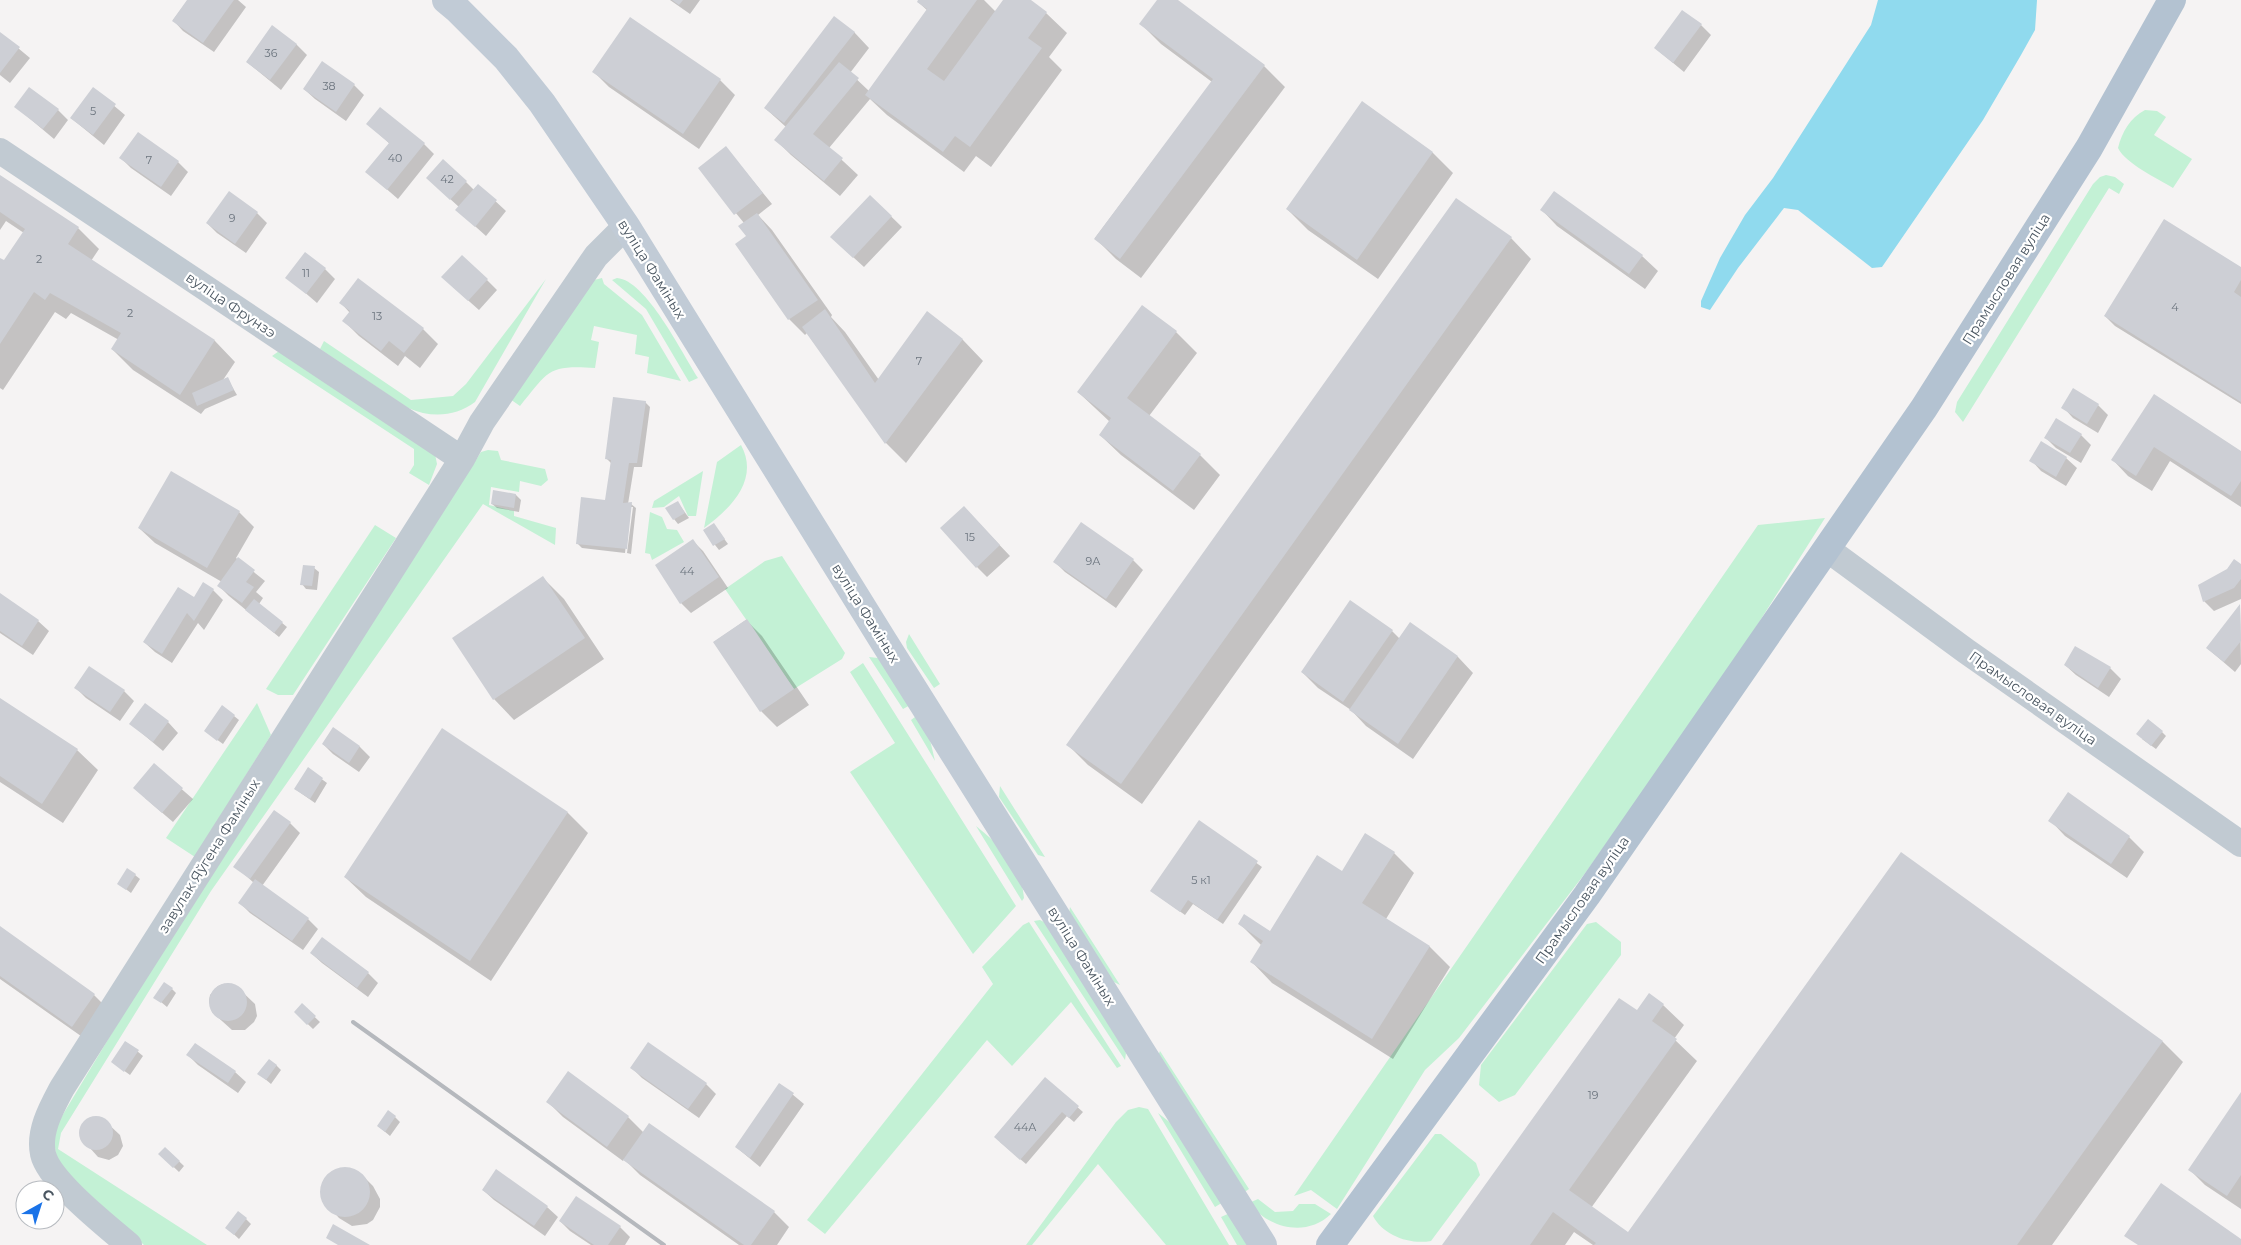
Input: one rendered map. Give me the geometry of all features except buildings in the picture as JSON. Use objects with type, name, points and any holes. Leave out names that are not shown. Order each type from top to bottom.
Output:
[{"type":"main road","name":"вуліца Фаміных","points":[[446,0],[506,58],[542,103],[626,226],[884,642],[1263,1245]]},
{"type":"main road","name":"Прамысловая вуліца","points":[[1330,1245],[1587,895],[1924,408],[2084,156],[2134,71],[2172,0]]},
{"type":"street","name":"вуліца Фрунзэ","points":[[0,151],[462,459]]},
{"type":"street","name":"завулак Яўгена Фаміных","points":[[130,1245],[96,1217],[51,1172],[43,1153],[43,1137],[49,1113],[62,1088],[182,897],[462,459],[482,422],[596,256],[626,226]]},
{"type":"street","name":"Прамысловая вуліца","points":[[1827,549],[1966,651],[2241,844]]},
{"type":"green space","points":[[2145,110],[2157,111],[2166,117],[2154,135],[2192,159],[2173,188],[2128,160],[2118,148],[2127,126]]},
{"type":"green space","points":[[2106,175],[2115,177],[2124,184],[2119,194],[2109,188],[1963,422],[1955,412],[1957,402],[2093,184],[2100,177]]},
{"type":"green space","points":[[602,278],[604,284],[642,315],[681,381],[647,373],[649,357],[635,354],[637,335],[594,326],[591,340],[599,342],[595,368],[558,369],[550,373],[537,385],[520,406],[510,399],[590,281]]},
{"type":"green space","points":[[617,278],[628,282],[640,291],[651,304],[698,378],[689,382],[646,309],[612,280]]},
{"type":"green space","points":[[546,279],[475,402],[459,411],[434,414],[408,408],[320,349],[324,341],[411,400],[453,396],[466,384]]},
{"type":"green space","points":[[282,349],[435,454],[437,464],[429,485],[409,473],[414,465],[414,449],[272,356]]},
{"type":"green space","points":[[741,445],[746,458],[747,470],[744,482],[732,503],[704,528],[717,462]]},
{"type":"green space","points":[[488,450],[498,451],[501,460],[545,469],[548,480],[541,486],[520,481],[519,492],[491,487],[489,505],[514,511],[514,516],[556,528],[555,545],[483,504],[211,891],[61,1133],[58,1149],[207,1245],[144,1245],[57,1164],[53,1131],[199,888],[481,452]]},
{"type":"green space","points":[[703,471],[696,516],[688,516],[679,496],[664,507],[652,508],[654,501]]},
{"type":"green space","points":[[650,512],[662,517],[667,529],[677,530],[684,542],[652,560],[650,554],[645,553]]},
{"type":"green space","points":[[1825,518],[1749,638],[1676,745],[1586,872],[1459,1038],[1425,1070],[1337,1209],[1311,1190],[1294,1196],[1758,525]]},
{"type":"green space","points":[[375,525],[396,538],[293,695],[278,695],[266,689]]},
{"type":"green space","points":[[782,556],[845,653],[842,659],[794,689],[725,589],[765,561]]},
{"type":"green space","points":[[909,634],[940,684],[934,688],[907,648],[906,642]]},
{"type":"green space","points":[[869,657],[878,658],[883,661],[912,704],[903,709]]},
{"type":"green space","points":[[863,663],[1016,906],[973,954],[850,772],[895,743],[850,672]]},
{"type":"green space","points":[[257,703],[271,735],[195,857],[166,838]]},
{"type":"green space","points":[[919,714],[927,727],[935,761],[911,720]]},
{"type":"green space","points":[[1000,786],[1045,857],[1038,855],[999,797]]},
{"type":"green space","points":[[976,826],[994,841],[1014,865],[1022,886],[1024,898],[1022,901]]},
{"type":"green space","points":[[1070,907],[1120,985],[1114,982],[1069,914]]},
{"type":"green space","points":[[1040,920],[1050,925],[1126,1053],[1125,1060],[1034,921]]},
{"type":"green space","points":[[1029,922],[1121,1066],[1117,1068],[1071,1002],[1012,1066],[987,1040],[825,1234],[807,1220],[993,984],[982,967],[1023,925]]},
{"type":"green space","points":[[1596,922],[1621,942],[1621,955],[1515,1095],[1499,1102],[1479,1085],[1481,1065],[1587,924]]},
{"type":"green space","points":[[1160,1051],[1249,1189],[1243,1193],[1158,1056]]},
{"type":"green space","points":[[1139,1107],[1148,1109],[1229,1245],[1166,1245],[1098,1164],[1032,1245],[1026,1245],[1116,1122],[1128,1110]]},
{"type":"green space","points":[[1158,1113],[1177,1128],[1225,1201],[1215,1207]]},
{"type":"green space","points":[[1435,1134],[1441,1134],[1476,1163],[1480,1175],[1431,1241],[1406,1240],[1383,1228],[1373,1216]]},
{"type":"green space","points":[[1258,1199],[1275,1212],[1293,1211],[1299,1204],[1315,1204],[1331,1214],[1310,1226],[1288,1227],[1266,1219],[1257,1212],[1249,1203]]},
{"type":"green space","points":[[1232,1212],[1252,1245],[1237,1245],[1221,1217]]},
{"type":"water","points":[[1878,0],[2037,0],[2035,30],[1983,120],[1882,267],[1872,268],[1798,210],[1784,208],[1738,268],[1710,310],[1701,307],[1701,301],[1720,258],[1745,215],[1773,178],[1871,25]]},
{"type":"railway","points":[[353,1022],[664,1245]]}]
